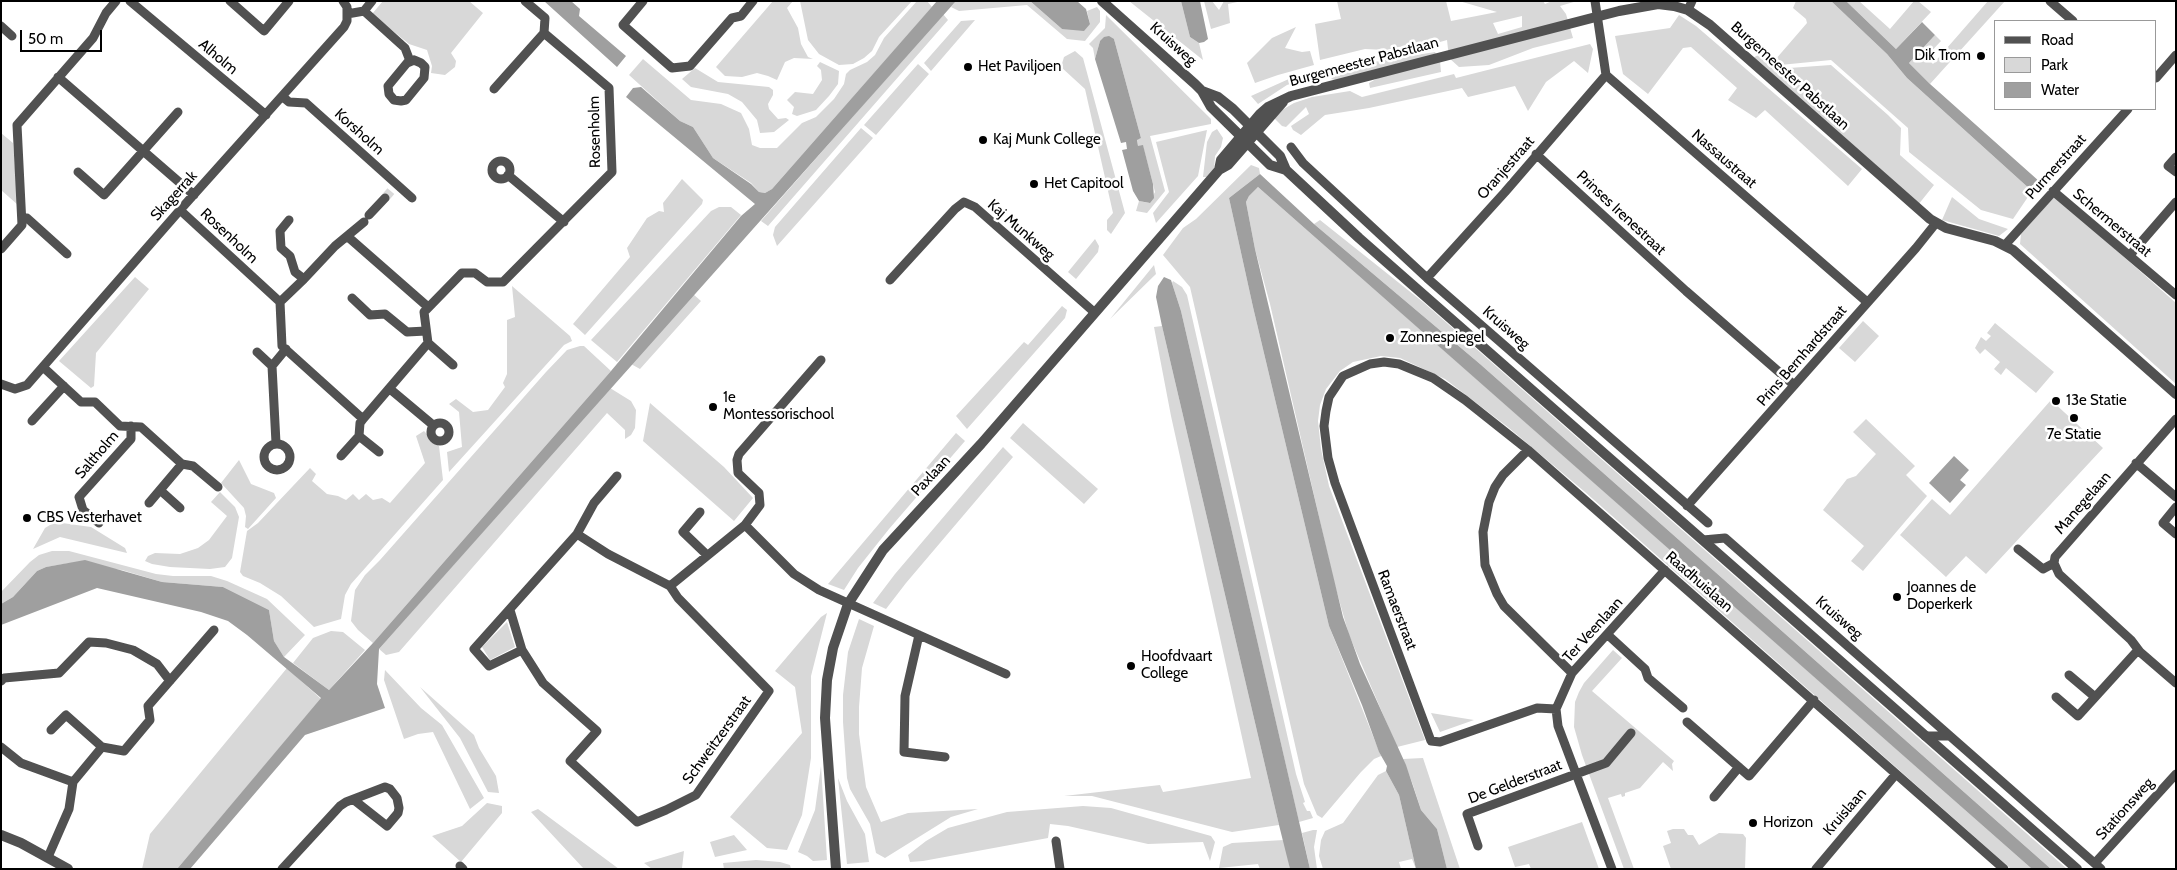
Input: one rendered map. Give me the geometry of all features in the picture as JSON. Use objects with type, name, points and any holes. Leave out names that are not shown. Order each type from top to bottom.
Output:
[{"type":"street","points":[[1,249],[22,225],[17,125],[92,38],[106,13],[116,1]]},
{"type":"street","name":"Alholm","points":[[130,1],[266,115]]},
{"type":"street","points":[[230,1],[264,30],[289,1]]},
{"type":"street","points":[[343,1],[347,7],[347,14],[364,11],[372,1]]},
{"type":"street","points":[[494,89],[544,32],[545,18],[525,1]]},
{"type":"street","points":[[643,1],[623,25],[672,68],[690,66],[732,18],[741,16],[753,1]]},
{"type":"street","name":"Kruisweg","points":[[1102,1],[1202,91],[1218,97],[1254,129],[1280,156],[1286,170],[1359,238],[2077,869]]},
{"type":"street","points":[[1595,1],[1606,75]]},
{"type":"street","points":[[2050,1],[2072,20]]},
{"type":"street","name":"Burgemeester Pabstlaan","points":[[1254,129],[1291,96],[1626,9],[1658,4],[1690,6],[1936,223],[2005,245],[2013,250],[2176,394]]},
{"type":"street","points":[[364,11],[405,48],[410,61]]},
{"type":"street","name":"Skagerrak","points":[[1,384],[15,389],[27,385],[344,27],[347,21],[347,14]]},
{"type":"street","points":[[1,26],[12,36]]},
{"type":"street","name":"Rosenholm","points":[[428,308],[462,273],[475,273],[487,282],[504,282],[612,172],[609,88],[544,32]]},
{"type":"street","points":[[2157,77],[2176,55]]},
{"type":"street","points":[[410,61],[421,62],[426,72],[424,78],[406,100],[401,102],[394,100],[389,94],[388,86],[407,62],[410,61]]},
{"type":"street","name":"Oranjestraat","points":[[1427,278],[1606,75]]},
{"type":"street","name":"Nassaustraat","points":[[1606,75],[1867,302]]},
{"type":"street","points":[[58,77],[194,195]]},
{"type":"street","name":"Kruisweg","points":[[1202,91],[1210,107],[1270,165],[1286,170]]},
{"type":"street","name":"Korsholm","points":[[283,97],[289,102],[306,103],[412,198]]},
{"type":"street","name":"Purmerstraat","points":[[2005,245],[2127,110]]},
{"type":"street","points":[[78,172],[104,195],[178,112]]},
{"type":"street","name":"Paxlaan","points":[[836,869],[825,718],[827,680],[833,648],[848,604],[882,550],[981,444],[1219,170],[1221,160],[1254,129]]},
{"type":"street","name":"Kruisweg","points":[[1291,147],[1303,163],[1427,278],[1708,524]]},
{"type":"street","name":"Prinses Irenestraat","points":[[1536,154],[1686,292],[1794,385]]},
{"type":"street","points":[[2176,157],[2168,166],[2176,172]]},
{"type":"street","points":[[508,175],[564,222]]},
{"type":"street","name":"Schermerstraat","points":[[2054,191],[2176,295]]},
{"type":"street","points":[[363,419],[282,346],[280,302],[367,218],[385,198]]},
{"type":"street","name":"Kaj Munkweg","points":[[890,280],[955,209],[964,202],[975,207],[1094,312]]},
{"type":"street","points":[[2130,255],[2176,202]]},
{"type":"street","name":"Rosenholm","points":[[180,210],[280,302]]},
{"type":"street","points":[[22,219],[27,218],[67,254]]},
{"type":"street","name":"Rosenholm","points":[[288,220],[280,232],[281,248],[290,256],[295,272],[304,279]]},
{"type":"street","name":"Prins Bernhardstraat","points":[[1687,506],[1936,223]]},
{"type":"street","points":[[347,236],[428,308],[424,312],[428,344],[454,365]]},
{"type":"street","points":[[352,298],[370,315],[386,314],[407,332],[426,331]]},
{"type":"street","points":[[341,456],[359,436],[360,423],[363,419],[428,344]]},
{"type":"street","points":[[276,443],[272,366],[286,349]]},
{"type":"street","points":[[257,352],[272,366]]},
{"type":"street","points":[[670,586],[745,525],[760,501],[756,490],[738,473],[736,460],[739,454],[821,360]]},
{"type":"street","name":"Raadhuislaan","points":[[1353,370],[1370,364],[1384,362],[1399,364],[1413,368],[1432,378],[1465,400],[1528,450],[2004,869]]},
{"type":"street","name":"Saltholm","points":[[43,367],[81,402],[95,402],[120,426],[141,427],[182,464],[192,466],[218,487]]},
{"type":"street","name":"Ramaerstraat","points":[[1353,370],[1336,385],[1329,397],[1324,426],[1328,458],[1335,483],[1431,741],[1440,742],[1537,708],[1556,709]]},
{"type":"street","points":[[32,421],[64,386]]},
{"type":"street","points":[[390,389],[433,425]]},
{"type":"street","name":"Manegelaan","points":[[2054,563],[2055,557],[2176,419]]},
{"type":"street","name":"Saltholm","points":[[98,523],[82,510],[79,497],[131,439],[131,426]]},
{"type":"street","points":[[359,436],[379,452]]},
{"type":"street","points":[[1528,450],[1503,475],[1495,487],[1489,502],[1483,532],[1485,565],[1496,594],[1504,606],[1572,673]]},
{"type":"street","points":[[2136,463],[2176,496]]},
{"type":"street","points":[[148,503],[182,464]]},
{"type":"street","points":[[522,650],[489,666],[474,650],[577,534],[594,502],[617,476]]},
{"type":"street","points":[[160,490],[180,508]]},
{"type":"street","points":[[2176,507],[2163,523],[2176,534]]},
{"type":"street","points":[[700,512],[683,532],[707,555]]},
{"type":"street","points":[[745,525],[794,574],[819,590],[1006,674]]},
{"type":"street","name":"Schweitzerstraat","points":[[510,610],[522,650],[543,684],[597,731],[570,761],[637,822],[696,795],[769,691],[678,598],[670,586],[608,554],[577,534]]},
{"type":"street","name":"Kruisweg","points":[[1703,540],[1725,538],[2098,866]]},
{"type":"street","points":[[2018,548],[2043,570],[2054,563],[2059,574],[2131,640],[2138,650],[2176,683]]},
{"type":"street","name":"Ter Veenlaan","points":[[1556,709],[1572,673],[1665,570]]},
{"type":"street","points":[[51,730],[66,714],[102,747],[124,751],[150,720],[148,706],[214,630]]},
{"type":"street","points":[[919,635],[905,696],[904,752],[945,757]]},
{"type":"street","points":[[1608,635],[1645,669],[1648,678],[1683,708]]},
{"type":"street","points":[[1,681],[4,678],[59,673],[89,642],[106,643],[133,650],[157,664],[170,681]]},
{"type":"street","points":[[2056,698],[2078,716],[2138,650]]},
{"type":"street","points":[[2069,675],[2095,697]]},
{"type":"street","points":[[1687,722],[1749,776],[1814,700]]},
{"type":"street","points":[[1556,709],[1558,726],[1612,869]]},
{"type":"street","points":[[1575,773],[1606,763],[1632,733]]},
{"type":"street","points":[[1925,736],[1950,736]]},
{"type":"street","points":[[1,747],[21,763],[73,782]]},
{"type":"street","points":[[48,857],[70,809],[73,782],[102,747]]},
{"type":"street","points":[[1714,797],[1739,767]]},
{"type":"street","name":"De Gelderstraat","points":[[1478,846],[1467,814],[1575,773]]},
{"type":"street","name":"Kruislaan","points":[[1816,869],[1896,774]]},
{"type":"street","name":"Stationsweg","points":[[2098,866],[2176,774]]},
{"type":"street","points":[[282,869],[340,806],[354,800],[385,787],[390,789],[396,798],[399,808],[398,813],[387,826],[354,800]]},
{"type":"street","points":[[1,835],[21,842],[64,867]]},
{"type":"street","points":[[2061,854],[2064,837]]},
{"type":"street","points":[[1056,841],[1060,869]]},
{"type":"green space","points":[[383,1],[469,1],[483,13],[451,53],[456,61],[455,67],[445,75],[431,73],[432,66],[427,50],[409,44],[372,14]]},
{"type":"green space","points":[[773,1],[793,1],[787,8],[798,28],[801,44],[808,57],[813,59],[794,58],[785,62],[777,80],[757,73],[742,77],[725,76],[716,67]]},
{"type":"green space","points":[[800,1],[912,1],[879,37],[872,51],[853,64],[839,65],[819,54],[808,40]]},
{"type":"green space","points":[[917,1],[927,1],[932,7],[772,189],[765,193],[759,192],[751,183],[713,158],[693,127],[680,121],[629,75],[643,59],[691,100],[721,104],[741,113],[749,129],[752,145],[760,148],[777,148],[802,123],[816,117],[834,99],[844,84],[846,74],[875,55],[884,38]]},
{"type":"green space","points":[[956,1],[1030,1],[1062,29],[1090,24],[1087,11],[1097,7],[1100,11],[1100,22],[1085,41],[1067,39],[1027,5],[959,11],[951,7]]},
{"type":"green space","points":[[1129,1],[1181,1],[1190,37],[1199,43],[1203,60]]},
{"type":"green space","points":[[1204,1],[1212,1],[1219,10],[1224,1],[1242,1],[1228,4],[1230,23],[1211,29]]},
{"type":"green space","points":[[1337,1],[1446,1],[1451,21],[1497,12],[1459,1],[1543,1],[1545,4],[1552,1],[1577,1],[1560,6],[1566,14],[1573,38],[1533,48],[1489,65],[1459,67],[1449,58],[1447,40],[1440,42],[1433,51],[1425,41],[1386,50],[1365,49],[1320,60],[1315,24],[1341,19]],"holes":[[[1522,16],[1522,27],[1498,34],[1493,23]]]},
{"type":"green space","points":[[1796,1],[1831,1],[1887,54],[1907,78],[2032,191],[2013,219],[1981,210],[1909,152],[1908,128],[1831,60],[1780,65],[1775,60],[1807,23],[1806,19],[1793,8]]},
{"type":"green space","points":[[1846,1],[1859,1],[1890,29],[1914,1],[1918,1],[1931,12],[1896,49]]},
{"type":"green space","points":[[1988,1],[2005,1],[1930,84],[1909,63],[1935,35],[1941,41],[1926,57],[1933,64]]},
{"type":"green space","points":[[943,14],[948,20],[768,226],[761,221]]},
{"type":"green space","points":[[1106,15],[1211,119],[1211,124],[1150,136],[1165,191],[1147,213],[1136,211],[1139,201],[1149,203],[1155,192],[1143,146],[1138,147],[1137,139],[1141,138],[1114,39],[1100,41],[1095,59],[1093,48],[1089,44],[1105,28]]},
{"type":"green space","points":[[1679,15],[1696,26],[1862,169],[1848,186],[1765,110],[1756,118],[1728,100],[1737,88],[1691,47],[1683,48],[1648,94],[1623,74],[1615,36],[1670,28]]},
{"type":"green space","points":[[975,20],[931,71],[924,63],[961,21]]},
{"type":"green space","points":[[1296,27],[1285,48],[1302,52],[1310,51],[1314,65],[1255,83],[1247,63],[1272,38]]},
{"type":"green space","points":[[1590,44],[1593,49],[1588,73],[1574,61],[1546,82],[1528,111],[1515,86],[1468,97],[1462,88],[1369,108],[1325,115],[1301,135],[1293,130],[1291,126],[1309,114],[1306,107],[1286,127],[1282,126],[1274,118],[1282,110],[1294,103],[1312,97],[1350,91],[1362,97],[1454,74],[1456,78]]},
{"type":"green space","points":[[1075,51],[1083,58],[1125,213],[1111,234],[1107,230],[1107,220],[1113,213],[1085,89],[1061,67],[1064,57]]},
{"type":"green space","points":[[1435,52],[1440,61],[1441,72],[1370,88],[1369,83],[1385,74],[1350,83],[1331,79],[1343,67]]},
{"type":"green space","points":[[1758,55],[1779,75],[1786,76],[1789,68],[1831,65],[1888,115],[1901,128],[1900,155],[1934,185],[1918,205],[1753,58]]},
{"type":"green space","points":[[820,62],[839,71],[838,84],[816,110],[797,116],[792,114],[794,107],[787,100],[795,92],[813,94],[822,80],[821,70],[817,66]]},
{"type":"green space","points":[[918,64],[929,74],[876,135],[864,125]]},
{"type":"green space","points":[[695,68],[718,82],[769,87],[773,90],[773,95],[768,104],[769,109],[778,119],[786,118],[789,120],[774,132],[760,133],[757,120],[742,102],[728,94],[691,87],[682,79]]},
{"type":"green space","points":[[1314,73],[1312,77],[1287,85],[1258,104],[1251,96],[1291,78]]},
{"type":"green space","points":[[861,128],[873,138],[777,246],[773,235],[775,227]]},
{"type":"green space","points":[[1217,129],[1223,138],[1221,147],[1215,156],[1214,170],[1207,177],[1203,177],[1207,142],[1212,132]]},
{"type":"green space","points":[[1207,130],[1198,176],[1156,223],[1153,213],[1169,192],[1156,142]]},
{"type":"green space","points":[[1,133],[13,143],[18,205],[1,190]]},
{"type":"green space","points":[[1251,165],[1259,168],[1260,174],[1229,198],[1329,626],[1381,756],[1374,759],[1361,772],[1322,818],[1317,815],[1304,784],[1190,287],[1163,255],[1183,228],[1196,219]]},
{"type":"green space","points":[[682,179],[703,200],[702,204],[585,335],[573,324],[630,257],[627,248],[647,218],[659,211],[664,212],[663,203]]},
{"type":"green space","points":[[1258,187],[2032,869],[2011,869],[1585,492],[1509,428],[1445,379],[1400,358],[1381,356],[1353,362],[1340,371],[1326,389],[1320,405],[1318,421],[1321,449],[1329,486],[1425,740],[1397,747],[1349,635],[1334,582],[1270,304],[1255,249],[1246,202]]},
{"type":"green space","points":[[2055,196],[2176,303],[2176,384],[2020,244],[2021,234]]},
{"type":"green space","points":[[1952,197],[1979,219],[2008,229],[1999,236],[1942,220]]},
{"type":"green space","points":[[719,207],[731,207],[741,215],[617,362],[591,340],[711,211]]},
{"type":"green space","points":[[1320,220],[1423,302],[2067,869],[2051,869],[1480,364],[1314,224]]},
{"type":"green space","points":[[1095,239],[1099,246],[1098,252],[1076,279],[1068,272]]},
{"type":"green space","points":[[1154,265],[1156,274],[1110,319]]},
{"type":"green space","points":[[135,277],[149,289],[96,353],[94,386],[91,388],[59,361]]},
{"type":"green space","points":[[1173,281],[1182,287],[1187,295],[1296,774],[1305,802],[1303,803],[1313,818],[1299,822],[1181,311],[1172,283]]},
{"type":"green space","points":[[512,286],[570,336],[572,341],[564,345],[449,472],[447,452],[462,447],[459,412],[449,404],[456,399],[473,412],[488,410],[505,387],[503,383],[507,374],[507,320],[515,317]]},
{"type":"green space","points":[[693,294],[701,301],[640,369],[631,364]]},
{"type":"green space","points":[[1062,306],[1067,310],[1065,318],[967,429],[956,416],[1024,342],[1028,345]]},
{"type":"green space","points":[[1863,321],[1879,336],[1855,362],[1839,348]]},
{"type":"green space","points":[[1995,323],[2054,372],[2036,393],[2006,368],[2001,375],[1994,369],[2000,362],[1985,349],[1980,354],[1975,348],[1981,337],[1986,341],[1991,336],[1987,333]]},
{"type":"green space","points":[[1162,326],[1279,825],[1232,832],[1092,796],[1064,796],[1160,785],[1163,792],[1251,778],[1171,416],[1154,327]]},
{"type":"green space","points":[[584,346],[611,371],[373,643],[351,621],[355,590],[365,575],[546,372],[567,350]]},
{"type":"green space","points":[[610,388],[631,401],[636,410],[635,428],[631,435],[625,439],[625,430],[607,413],[399,652],[386,655],[379,649]]},
{"type":"green space","points":[[2051,400],[2103,448],[1986,574],[1966,556],[1946,577],[1900,535],[1932,499],[1950,515]]},
{"type":"green space","points":[[650,403],[724,467],[753,498],[734,521],[643,441]]},
{"type":"green space","points":[[1866,419],[1915,466],[1906,475],[1927,496],[1863,571],[1851,561],[1864,546],[1823,510],[1847,479],[1856,476],[1876,454],[1853,432]]},
{"type":"green space","points":[[1023,423],[1098,489],[1084,504],[1010,438]]},
{"type":"green space","points":[[424,431],[439,446],[443,480],[351,584],[345,595],[341,619],[314,627],[281,596],[260,583],[243,576],[240,572],[247,531],[258,523],[310,468],[316,474],[312,481],[327,494],[346,500],[353,494],[359,500],[366,494],[373,500],[382,498],[390,503],[425,463],[416,436]]},
{"type":"green space","points":[[956,433],[965,441],[889,529],[858,568],[844,590],[828,584]]},
{"type":"green space","points":[[1003,447],[1013,457],[886,609],[873,603],[895,574]]},
{"type":"green space","points":[[239,460],[251,484],[274,493],[276,498],[248,529],[245,527],[246,516],[244,508],[221,483]]},
{"type":"green space","points":[[220,492],[235,507],[239,517],[232,558],[225,567],[210,569],[170,567],[145,561],[148,556],[155,553],[180,554],[198,548],[209,540],[227,516],[211,502]]},
{"type":"green space","points":[[55,522],[91,527],[125,548],[127,553],[60,537],[33,549],[45,528]]},
{"type":"green space","points":[[52,551],[69,551],[156,574],[211,576],[227,581],[267,599],[305,635],[284,657],[274,641],[269,610],[223,587],[162,582],[122,570],[70,563],[46,567],[37,571],[13,597],[1,604],[1,592],[30,562],[39,555]]},
{"type":"green space","points":[[827,613],[811,676],[811,758],[802,815],[787,850],[767,848],[730,817],[802,733],[795,687],[775,671],[821,617]]},
{"type":"green space","points":[[859,619],[874,626],[862,668],[859,734],[866,787],[881,822],[908,813],[978,809],[951,817],[885,858],[876,853],[870,824],[850,789],[847,778],[843,695],[848,652]]},
{"type":"green space","points":[[507,622],[515,647],[490,660],[482,647]]},
{"type":"green space","points":[[331,631],[343,632],[365,650],[329,690],[293,663],[313,638]]},
{"type":"green space","points":[[1613,650],[1622,658],[1592,691],[1674,761],[1672,764],[1673,771],[1663,762],[1640,788],[1625,793],[1625,796],[1622,797],[1621,794],[1608,798],[1634,869],[1624,869],[1582,755],[1574,727],[1575,702],[1579,692],[1584,683]]},
{"type":"green space","points":[[287,668],[321,699],[177,869],[142,869],[150,834]]},
{"type":"green space","points":[[385,670],[421,708],[442,725],[484,798],[470,809],[433,732],[418,734],[404,739],[384,680]]},
{"type":"green space","points":[[420,687],[474,735],[479,748],[496,776],[499,793],[488,792],[460,738]]},
{"type":"green space","points":[[1431,713],[1474,720],[1440,732]]},
{"type":"green space","points":[[1423,758],[1460,869],[1447,869],[1437,829],[1421,810],[1403,759]]},
{"type":"green space","points":[[821,766],[827,860],[813,861],[798,852],[815,810]]},
{"type":"green space","points":[[1386,771],[1399,795],[1416,869],[1412,859],[1399,862],[1401,869],[1323,869],[1319,856],[1321,840],[1325,831],[1343,823],[1378,775]]},
{"type":"green space","points":[[838,778],[847,801],[865,834],[869,862],[847,864]]},
{"type":"green space","points":[[487,803],[502,806],[502,813],[461,862],[432,836],[462,826]]},
{"type":"green space","points":[[1083,806],[1111,808],[1211,836],[1215,842],[1210,861],[1203,842],[1148,844],[1068,826],[1050,824],[1048,838],[910,862],[908,855],[926,841],[948,828],[1007,812]]},
{"type":"green space","points":[[538,809],[619,869],[584,869],[531,812]]},
{"type":"green space","points":[[1582,822],[1599,869],[1531,869],[1529,864],[1515,867],[1508,847]]},
{"type":"green space","points":[[1684,829],[1688,835],[1693,835],[1699,845],[1719,833],[1743,834],[1746,838],[1745,869],[1671,869],[1663,846],[1671,843],[1667,831]]},
{"type":"green space","points":[[1317,830],[1314,847],[1317,869],[1310,869],[1302,833]]},
{"type":"green space","points":[[734,835],[747,850],[715,857],[710,842]]},
{"type":"green space","points":[[1284,840],[1290,869],[1260,869],[1258,864],[1219,868],[1223,847],[1232,843]]},
{"type":"green space","points":[[684,851],[682,868],[652,869],[644,863]]},
{"type":"green space","points":[[756,860],[780,862],[790,865],[791,869],[724,869],[723,863]]},
{"type":"water","points":[[544,1],[571,1],[580,9],[579,16],[626,56],[617,67]]},
{"type":"water","points":[[937,1],[956,1],[379,649],[377,684],[385,708],[305,735],[190,869],[177,869],[321,698],[228,621],[201,612],[97,588],[1,625],[1,604],[13,597],[37,571],[46,567],[85,560],[162,582],[223,587],[269,610],[274,641],[284,657],[329,690],[373,643],[611,371],[741,216],[755,204],[626,97],[633,88],[641,87],[680,121],[693,127],[713,158],[751,184],[759,192],[765,193],[772,189]]},
{"type":"water","points":[[1030,1],[1077,1],[1086,9],[1090,24],[1084,31],[1062,29]]},
{"type":"water","points":[[1181,1],[1200,1],[1208,39],[1204,42],[1199,43],[1190,37]]},
{"type":"water","points":[[1831,1],[1846,1],[1896,49],[1922,22],[1935,35],[1909,63],[2040,182],[2032,191],[1907,78],[1887,54]]},
{"type":"water","points":[[1109,36],[1114,39],[1141,138],[1137,140],[1138,146],[1143,145],[1153,184],[1154,198],[1150,203],[1139,201],[1133,191],[1122,150],[1127,149],[1126,142],[1121,143],[1095,59],[1100,41],[1104,37]]},
{"type":"water","points":[[1260,174],[1314,224],[1480,364],[2051,869],[2032,869],[1258,187],[1246,202],[1255,249],[1343,617],[1360,664],[1406,765],[1421,810],[1437,829],[1447,869],[1416,869],[1399,795],[1386,771],[1387,766],[1379,752],[1362,705],[1329,626],[1253,307],[1229,198]]},
{"type":"water","points":[[1164,277],[1171,280],[1181,311],[1310,869],[1290,869],[1279,825],[1162,326],[1156,297],[1158,286]]},
{"type":"water","points":[[1954,456],[1969,470],[1960,480],[1966,485],[1950,503],[1929,483]]},
{"type":"tunnel","points":[[385,198],[391,191]]},
{"type":"place","name":"Dik Trom","points":[[1981,56]]},
{"type":"place","name":"Het Paviljoen","points":[[968,67]]},
{"type":"place","name":"Kaj Munk College","points":[[983,140]]},
{"type":"place","name":"Het Capitool","points":[[1034,184]]},
{"type":"place","name":"Zonnespiegel","points":[[1390,338]]},
{"type":"place","name":"13e Statie","points":[[2056,401]]},
{"type":"place","name":"1e Montessorischool","points":[[713,407]]},
{"type":"place","name":"7e Statie","points":[[2074,418]]},
{"type":"place","name":"CBS Vesterhavet","points":[[27,518]]},
{"type":"place","name":"Joannes de Doperkerk","points":[[1897,597]]},
{"type":"place","name":"Hoofdvaart College","points":[[1131,666]]},
{"type":"place","name":"Horizon","points":[[1753,823]]}]
